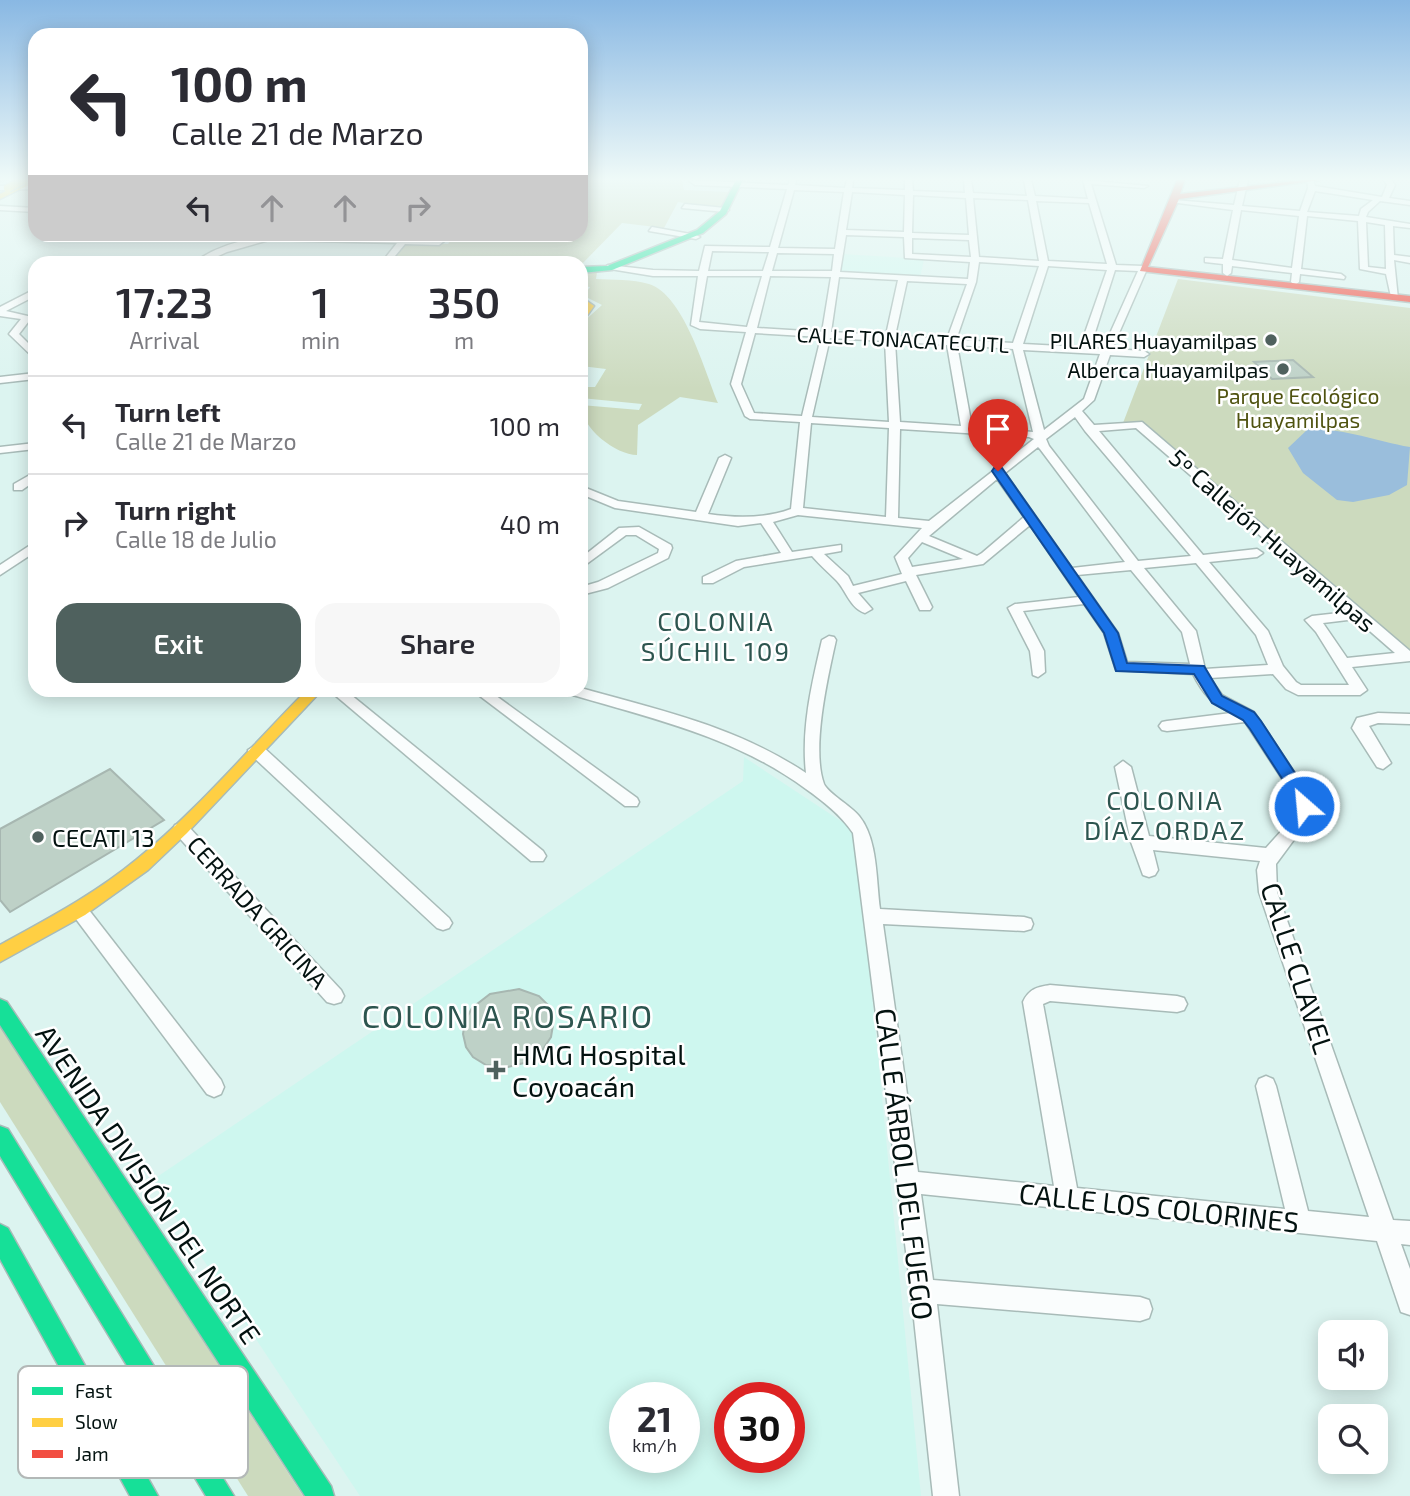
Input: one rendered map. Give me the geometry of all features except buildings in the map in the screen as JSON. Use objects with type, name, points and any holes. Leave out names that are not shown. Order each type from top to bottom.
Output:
[{"type":"street","points":[[608,268],[628,258],[668,250]]},
{"type":"street","points":[[702,250],[702,274]]},
{"type":"street","points":[[773,250],[736,386],[752,417],[1040,437]]},
{"type":"street","points":[[791,250],[838,252],[826,335],[806,420],[797,511]]},
{"type":"street","points":[[908,250],[908,256],[1143,269],[1227,270],[1295,278],[1340,279],[1397,297]]},
{"type":"street","points":[[967,430],[951,341],[972,282],[974,250]]},
{"type":"street","points":[[1041,250],[1044,264],[1017,346],[1040,437],[1133,564],[1189,631],[1200,672]]},
{"type":"street","points":[[1084,350],[1112,267],[1107,250]]},
{"type":"street","points":[[925,607],[901,558],[932,525],[1089,400],[1106,352],[1152,250]]},
{"type":"street","points":[[1227,270],[1228,250]]},
{"type":"street","points":[[1295,278],[1298,250]]},
{"type":"street","points":[[1363,250],[1364,269],[1390,272]]},
{"type":"street","points":[[1390,250],[1390,272],[1397,297]]},
{"type":"street","points":[[1390,257],[1410,260]]},
{"type":"street","points":[[1208,259],[1227,270]]},
{"type":"street","points":[[588,269],[835,275],[972,282]]},
{"type":"street","name":"CALLE TONACATECUTL","points":[[702,274],[694,323],[700,326],[1143,354]]},
{"type":"street","points":[[892,521],[895,425],[890,338],[903,278]]},
{"type":"street","points":[[0,312],[28,296]]},
{"type":"street","points":[[0,312],[27,317],[15,332]]},
{"type":"street","points":[[0,334],[28,330]]},
{"type":"street","points":[[15,332],[28,348]]},
{"type":"street","points":[[0,380],[28,377]]},
{"type":"street","points":[[1074,410],[1263,635],[1277,669],[1295,690],[1360,690],[1321,629],[1312,620],[1359,615]]},
{"type":"street","name":"5º Callejón Huayamilpas","points":[[1090,429],[1138,424],[1408,656]]},
{"type":"street","points":[[0,450],[28,447]]},
{"type":"street","points":[[701,516],[725,458]]},
{"type":"street","points":[[998,471],[1111,633],[1121,667],[1200,672],[1277,669]]},
{"type":"street","points":[[18,487],[28,481]]},
{"type":"street","points":[[588,493],[615,504],[738,522],[797,511],[932,525]]},
{"type":"street","points":[[849,591],[908,574],[978,561],[1031,517]]},
{"type":"street","points":[[765,519],[788,555]]},
{"type":"street","points":[[588,559],[624,531],[639,531],[666,548],[663,555],[603,585],[588,589]]},
{"type":"street","points":[[921,537],[978,561]]},
{"type":"street","points":[[708,580],[741,564],[836,548]]},
{"type":"street","points":[[0,571],[28,551]]},
{"type":"street","points":[[816,552],[832,571],[843,579],[849,591],[865,609]]},
{"type":"street","points":[[1069,572],[1256,553]]},
{"type":"street","points":[[1038,671],[1037,651],[1014,608],[1088,600]]},
{"type":"street","points":[[817,788],[811,761],[820,681],[829,640]]},
{"type":"street","points":[[1342,663],[1408,656]]},
{"type":"street","name":"CALLE CLAVEL","points":[[1200,672],[1217,699],[1249,716],[1302,796],[1304,806],[1301,822],[1270,855],[1266,867],[1268,892],[1410,1303]]},
{"type":"street","points":[[588,695],[738,741],[817,788]]},
{"type":"street","points":[[0,954],[79,909],[142,865],[181,829],[308,697]]},
{"type":"street","points":[[344,697],[537,856]]},
{"type":"street","points":[[488,697],[631,802]]},
{"type":"street","points":[[1167,726],[1249,716]]},
{"type":"street","points":[[1383,763],[1360,728],[1362,722],[1378,718],[1410,719]]},
{"type":"street","points":[[256,750],[443,923]]},
{"type":"street","points":[[1123,767],[1149,870]]},
{"type":"street","name":"CALLE ÁRBOL DEL FUEGO","points":[[817,788],[857,822],[861,832],[923,1291],[946,1496]]},
{"type":"street","name":"CERRADA GRICINA","points":[[181,829],[334,996]]},
{"type":"street","points":[[1140,842],[1270,855]]},
{"type":"street","points":[[79,909],[214,1087]]},
{"type":"street","points":[[872,916],[1024,924]]},
{"type":"street","points":[[1067,1197],[1033,1002],[1039,995],[1051,993],[1177,1004]]},
{"type":"street","name":"AVENIDA DIVISIÓN DEL NORTE","points":[[0,1008],[235,1366]]},
{"type":"street","points":[[1266,1086],[1299,1221]]},
{"type":"street","points":[[0,1136],[142,1366]]},
{"type":"street","name":"CALLE LOS COLORINES","points":[[908,1182],[1410,1233]]},
{"type":"street","points":[[0,1236],[72,1366]]},
{"type":"street","points":[[923,1291],[1140,1309]]},
{"type":"street","name":"AVENIDA DIVISIÓN DEL NORTE","points":[[248,1385],[321,1496]]},
{"type":"street","points":[[135,1478],[145,1496]]},
{"type":"street","points":[[211,1478],[222,1496]]},
{"type":"shaded area","points":[[842,254],[924,259],[920,278],[838,273]]},
{"type":"shaded area","points":[[744,757],[856,831],[921,1496],[360,1496],[151,1181],[743,781]]},
{"type":"green space","points":[[401,250],[596,250],[588,258],[397,256]]},
{"type":"green space","points":[[597,272],[596,279],[629,280],[649,284],[673,303],[692,336],[718,403],[680,397],[638,425],[637,455],[610,445],[588,424],[588,406],[639,410],[642,404],[588,399],[588,387],[595,387],[606,369],[588,367],[588,318],[602,305],[588,298],[588,273]]},
{"type":"green space","name":"Parque Ecológico Huayamilpas","points":[[1178,279],[1410,308],[1410,654],[1145,423],[1123,423]]},
{"type":"green space","points":[[0,1026],[219,1366],[166,1366],[0,1102]]},
{"type":"green space","points":[[248,1411],[303,1496],[248,1496],[237,1478],[248,1478]]},
{"type":"water","points":[[1308,429],[1347,433],[1410,447],[1407,485],[1389,495],[1353,502],[1337,500],[1303,473],[1288,448]]},
{"type":"traffic: fast","points":[[588,270],[609,268],[654,250]]},
{"type":"traffic: fast","points":[[0,1008],[235,1366]]},
{"type":"traffic: fast","points":[[0,1136],[141,1366]]},
{"type":"traffic: fast","points":[[0,1236],[72,1366]]},
{"type":"traffic: fast","points":[[248,1385],[321,1496]]},
{"type":"traffic: fast","points":[[135,1478],[145,1496]]},
{"type":"traffic: fast","points":[[210,1478],[221,1496]]},
{"type":"traffic: slow","points":[[0,954],[79,910],[142,865],[181,829],[308,697]]},
{"type":"traffic: jam","points":[[1152,250],[1143,269],[1410,299]]},
{"type":"place","name":"PILARES Huayamilpas","points":[[1271,340]]},
{"type":"place","name":"Alberca Huayamilpas","points":[[1283,369]]},
{"type":"place","name":"CECATI 13","points":[[38,837]]},
{"type":"place","name":"HMG Hospital Coyoacán","points":[[496,1070]]},
{"type":"district","name":"COLONIA SÚCHIL 109","points":[[716,635]]},
{"type":"district","name":"COLONIA DÍAZ ORDAZ","points":[[1165,814]]},
{"type":"district","name":"COLONIA ROSARIO","points":[[508,1015]]},
{"type":"route","points":[[998,471],[1111,633],[1121,667],[1198,669],[1210,692],[1217,699],[1249,716],[1256,725],[1302,796],[1304,806]]}]
